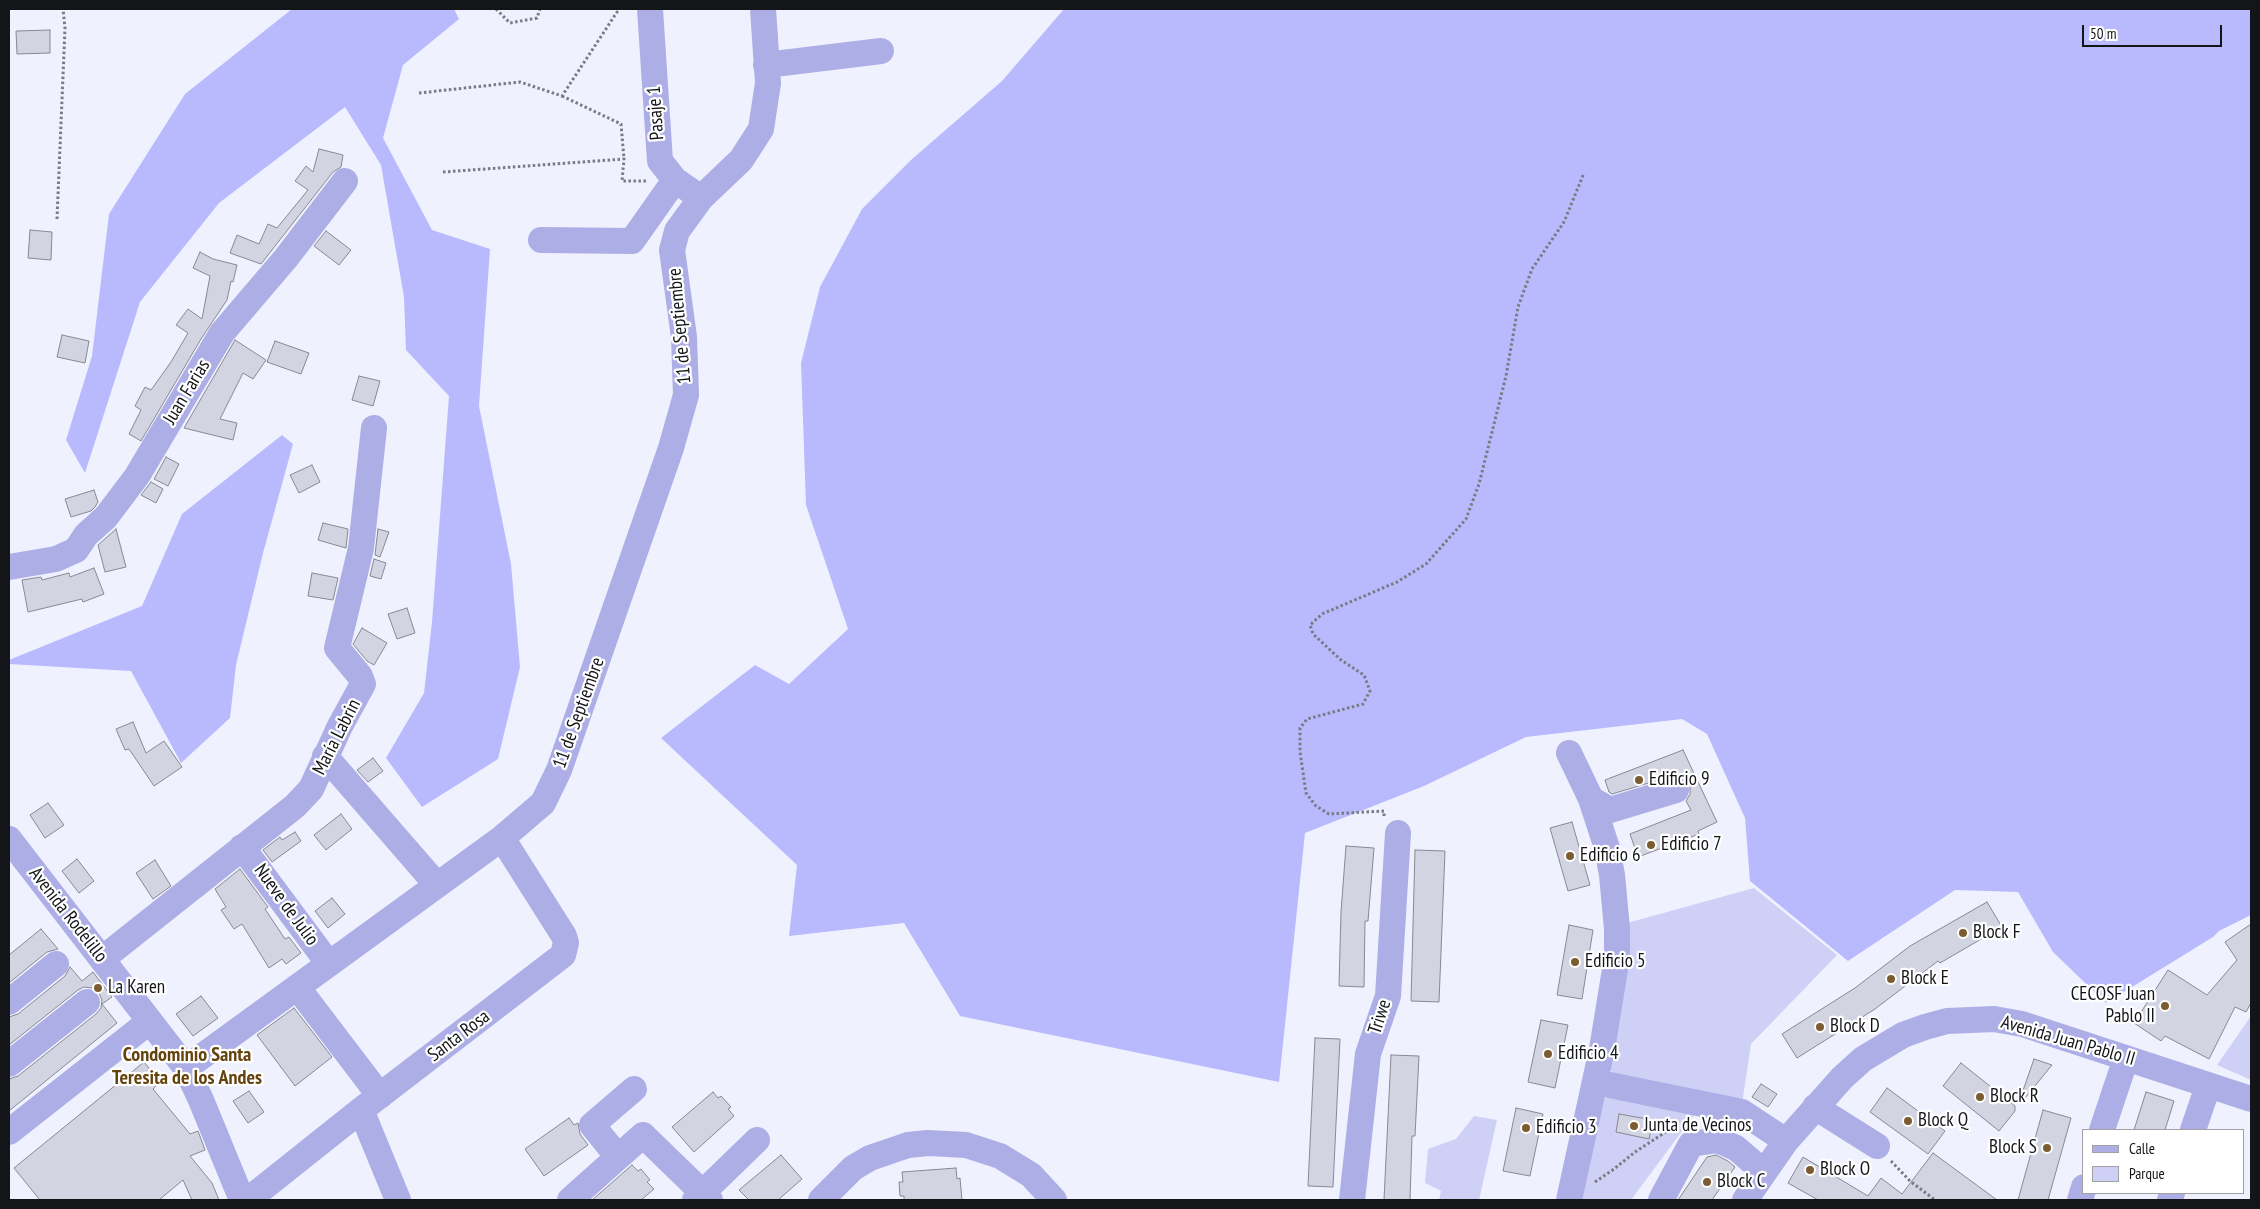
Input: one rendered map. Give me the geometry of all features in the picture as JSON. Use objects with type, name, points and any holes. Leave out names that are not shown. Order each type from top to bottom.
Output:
[{"type":"street","name":"Pasaje 1","points":[[650,9],[660,161],[675,180],[701,198]]},
{"type":"street","name":"11 de Septiembre","points":[[186,1068],[502,838],[543,802],[559,770],[672,448],[686,396],[684,337],[672,250],[677,231],[701,198],[741,160],[760,129],[768,83],[763,9]]},
{"type":"street","points":[[766,65],[881,51]]},
{"type":"street","points":[[541,240],[632,241],[675,180]]},
{"type":"street","name":"Juan Farias","points":[[9,567],[56,559],[76,550],[86,534],[106,517],[137,476],[222,334],[286,258],[345,181]]},
{"type":"street","name":"María Labrin","points":[[102,959],[295,806],[311,789],[325,756],[363,684],[360,676],[337,648],[361,548],[374,428]]},
{"type":"street","points":[[1569,753],[1591,799],[1604,840],[1612,875],[1617,930],[1617,956],[1595,1082],[1569,1200]]},
{"type":"street","points":[[325,756],[437,885]]},
{"type":"street","points":[[1591,799],[1610,810],[1676,790]]},
{"type":"street","name":"Triwe","points":[[1352,1200],[1368,1054],[1388,996],[1398,833]]},
{"type":"street","name":"Santa Rosa","points":[[248,1200],[370,1103],[563,955],[566,943],[564,936],[502,838]]},
{"type":"street","name":"Avenida Rodelillo","points":[[9,839],[186,1068],[242,1200]]},
{"type":"street","name":"Nueve de Julio","points":[[242,847],[329,964]]},
{"type":"street","points":[[9,1002],[56,964]]},
{"type":"street","points":[[297,988],[370,1103],[398,1200]]},
{"type":"street","points":[[9,1064],[87,1002]]},
{"type":"street","name":"Avenida Juan Pablo II","points":[[1744,1200],[1786,1142],[1842,1078],[1882,1046],[1925,1027],[1947,1022],[1994,1019],[2022,1024],[2251,1099]]},
{"type":"street","points":[[9,1132],[150,1022]]},
{"type":"street","points":[[2102,1129],[2126,1058]]},
{"type":"street","points":[[1595,1082],[1742,1112],[1786,1142]]},
{"type":"street","points":[[2193,1129],[2208,1086]]},
{"type":"street","points":[[618,1157],[592,1125],[634,1089]]},
{"type":"street","points":[[1815,1108],[1877,1146]]},
{"type":"street","points":[[570,1200],[643,1135],[703,1198],[757,1140]]},
{"type":"street","points":[[1661,1200],[1691,1144],[1718,1140],[1736,1148],[1764,1172]]},
{"type":"street","points":[[820,1200],[852,1168],[870,1158],[908,1145],[928,1143],[966,1145],[1000,1156],[1031,1175],[1054,1200]]},
{"type":"path","points":[[58,219],[65,28],[63,9]]},
{"type":"path","points":[[496,9],[510,23],[537,18],[540,9]]},
{"type":"path","points":[[562,96],[619,9]]},
{"type":"path","points":[[419,93],[520,82],[562,96],[621,124],[624,159],[622,181],[675,180]]},
{"type":"path","points":[[443,172],[624,159]]},
{"type":"path","points":[[1398,833],[1385,833],[1384,811],[1329,814],[1316,806],[1306,794],[1300,752],[1300,728],[1307,719],[1363,704],[1370,691],[1364,675],[1341,660],[1312,634],[1310,625],[1322,614],[1397,582],[1426,564],[1466,519],[1479,484],[1506,376],[1518,307],[1532,269],[1564,222],[1584,173]]},
{"type":"path","points":[[1593,1183],[1635,1152],[1679,1124]]},
{"type":"path","points":[[1877,1146],[1910,1180],[1935,1200]]},
{"type":"green space","points":[[1754,888],[1837,955],[1751,1044],[1742,1104],[1615,1077],[1609,1068],[1627,923]]},
{"type":"green space","points":[[2251,1016],[2251,1080],[2217,1065]]},
{"type":"green space","points":[[1612,1094],[1697,1111],[1631,1200],[1577,1200],[1598,1103]]},
{"type":"green space","points":[[1474,1116],[1497,1120],[1479,1200],[1439,1200],[1441,1191],[1425,1183],[1428,1149],[1456,1139]]},
{"type":"shaded area","points":[[292,9],[454,9],[459,19],[403,65],[383,138],[432,230],[490,249],[479,406],[511,564],[520,667],[498,759],[422,807],[386,758],[424,693],[432,622],[449,396],[406,350],[404,297],[381,165],[345,107],[219,203],[140,302],[85,473],[66,440],[92,356],[109,214],[185,94]]},
{"type":"shaded area","points":[[1064,9],[2251,9],[2251,915],[2219,931],[2213,937],[2106,1003],[2053,952],[2018,892],[1955,890],[1848,961],[1750,881],[1745,818],[1707,734],[1682,719],[1526,737],[1424,786],[1305,833],[1279,1082],[960,1016],[904,923],[789,936],[797,865],[661,738],[755,665],[789,684],[848,629],[806,505],[801,363],[820,287],[862,209],[911,160],[1002,81]]},
{"type":"shaded area","points":[[282,435],[293,444],[263,553],[236,665],[230,718],[181,763],[131,671],[9,664],[9,660],[142,606],[182,514]]},
{"type":"building","points":[[50,30],[50,53],[17,54],[16,31]]},
{"type":"building","points":[[319,149],[343,155],[341,167],[333,172],[261,264],[230,253],[237,235],[259,244],[268,224],[277,228],[308,190],[295,181],[306,166],[313,172]]},
{"type":"building","points":[[30,230],[52,232],[51,260],[28,258]]},
{"type":"building","points":[[326,231],[351,250],[339,265],[314,246]]},
{"type":"building","points":[[200,252],[213,259],[237,265],[233,282],[231,281],[227,300],[201,339],[141,441],[129,434],[141,410],[135,406],[145,387],[151,390],[171,362],[188,333],[176,325],[188,309],[202,319],[210,276],[193,268]]},
{"type":"building","points":[[62,335],[89,341],[85,363],[57,357]]},
{"type":"building","points":[[235,340],[266,360],[253,379],[243,373],[220,419],[237,423],[233,440],[184,428]]},
{"type":"building","points":[[275,341],[309,353],[301,374],[267,362]]},
{"type":"building","points":[[359,376],[380,381],[373,406],[352,400]]},
{"type":"building","points":[[166,457],[179,464],[168,486],[154,479]]},
{"type":"building","points":[[312,465],[320,482],[299,493],[290,475]]},
{"type":"building","points":[[151,482],[163,489],[156,503],[141,495]]},
{"type":"building","points":[[94,490],[98,502],[95,507],[91,511],[71,517],[65,499]]},
{"type":"building","points":[[323,523],[348,529],[346,548],[318,540]]},
{"type":"building","points":[[116,529],[126,567],[105,572],[98,545]]},
{"type":"building","points":[[378,529],[389,532],[380,557],[375,555]]},
{"type":"building","points":[[374,559],[386,563],[381,579],[370,576]]},
{"type":"building","points":[[94,568],[104,594],[83,602],[82,599],[28,612],[22,580],[41,577],[42,580],[69,573],[70,577]]},
{"type":"building","points":[[312,573],[338,578],[333,600],[308,596]]},
{"type":"building","points":[[407,608],[415,633],[397,639],[388,614]]},
{"type":"building","points":[[362,628],[387,643],[374,665],[367,661],[353,644]]},
{"type":"building","points":[[133,722],[146,753],[164,741],[182,767],[154,786],[129,749],[125,750],[116,729]]},
{"type":"building","points":[[1683,750],[1717,822],[1698,831],[1699,834],[1638,857],[1630,834],[1691,810],[1686,801],[1690,794],[1690,785],[1686,779],[1680,776],[1672,776],[1612,794],[1609,792],[1605,780]]},
{"type":"building","points":[[373,758],[383,771],[368,782],[357,770]]},
{"type":"building","points":[[48,803],[64,825],[45,838],[30,815]]},
{"type":"building","points":[[341,814],[352,829],[326,850],[314,835]]},
{"type":"building","name":"Edificio 6","points":[[1572,822],[1590,885],[1568,891],[1550,828]]},
{"type":"building","points":[[295,832],[301,841],[272,862],[263,850],[280,837],[282,840]]},
{"type":"building","points":[[1346,846],[1374,848],[1368,921],[1365,921],[1364,987],[1339,986],[1341,912]]},
{"type":"building","points":[[1415,850],[1445,851],[1439,1002],[1411,1001]]},
{"type":"building","points":[[77,859],[94,881],[79,893],[62,871]]},
{"type":"building","points":[[155,860],[171,886],[153,899],[136,873]]},
{"type":"building","points":[[240,869],[268,907],[265,909],[285,939],[289,937],[301,953],[286,964],[282,959],[269,968],[242,924],[234,929],[221,910],[226,907],[215,889]]},
{"type":"building","points":[[332,898],[345,914],[328,928],[315,911]]},
{"type":"building","points":[[1987,902],[2002,927],[1940,963],[1938,961],[1875,1009],[1797,1058],[1782,1034],[1855,988],[1910,946]]},
{"type":"building","points":[[2251,924],[2251,1003],[2246,1012],[2235,1007],[2209,1059],[2165,1036],[2161,1041],[2134,1023],[2168,970],[2207,995],[2237,960],[2225,942]]},
{"type":"building","name":"Edificio 5","points":[[1569,925],[1593,930],[1582,999],[1557,995]]},
{"type":"building","points":[[41,929],[58,949],[47,952],[9,983],[9,955]]},
{"type":"building","points":[[70,967],[82,981],[93,972],[112,997],[102,1004],[117,1023],[9,1111],[9,1079],[18,1076],[101,1008],[102,1000],[99,993],[92,988],[84,987],[9,1045],[9,1017],[18,1014],[65,976]]},
{"type":"building","points":[[201,996],[218,1018],[193,1036],[176,1014]]},
{"type":"building","points":[[294,1008],[332,1057],[295,1086],[257,1035]]},
{"type":"building","name":"Edificio 4","points":[[1541,1020],[1568,1025],[1555,1088],[1528,1082]]},
{"type":"building","points":[[1315,1038],[1340,1039],[1333,1187],[1308,1186]]},
{"type":"building","points":[[1391,1055],[1419,1056],[1415,1136],[1412,1136],[1410,1200],[1384,1200]]},
{"type":"building","points":[[2034,1059],[2052,1065],[2021,1103],[2019,1102]]},
{"type":"building","points":[[144,1062],[160,1082],[153,1089],[190,1134],[198,1131],[205,1150],[190,1156],[212,1183],[219,1200],[192,1200],[183,1180],[159,1200],[40,1200],[14,1168]]},
{"type":"building","name":"Block R","points":[[1961,1063],[2015,1106],[2015,1111],[1999,1131],[1943,1086]]},
{"type":"building","points":[[1761,1084],[1777,1094],[1768,1107],[1752,1097]]},
{"type":"building","name":"Block Q","points":[[1887,1088],[1945,1131],[1928,1154],[1870,1112]]},
{"type":"building","points":[[249,1091],[264,1112],[248,1123],[233,1101]]},
{"type":"building","points":[[713,1092],[718,1098],[721,1096],[731,1107],[728,1109],[734,1116],[694,1152],[672,1127]]},
{"type":"building","points":[[2146,1092],[2174,1101],[2165,1129],[2134,1129]]},
{"type":"building","name":"Edificio 3","points":[[1516,1108],[1543,1114],[1530,1176],[1503,1171]]},
{"type":"building","name":"Block S","points":[[2043,1110],[2071,1118],[2048,1200],[2018,1200]]},
{"type":"building","name":"Junta de Vecinos","points":[[1619,1114],[1653,1120],[1649,1139],[1616,1132]]},
{"type":"building","points":[[569,1118],[574,1125],[578,1123],[580,1134],[588,1145],[544,1176],[525,1149]]},
{"type":"building","points":[[1933,1153],[1997,1200],[1818,1200],[1788,1183],[1803,1157],[1868,1196],[1881,1178],[1902,1194]]},
{"type":"building","points":[[781,1155],[802,1179],[778,1200],[749,1200],[739,1190]]},
{"type":"building","name":"Block C","points":[[1716,1155],[1735,1167],[1712,1200],[1678,1200],[1707,1157]]},
{"type":"building","points":[[632,1165],[638,1171],[641,1169],[650,1180],[647,1182],[654,1189],[641,1200],[592,1200]]},
{"type":"building","points":[[956,1168],[957,1179],[960,1178],[962,1200],[904,1200],[904,1196],[900,1196],[899,1182],[903,1182],[902,1172]]},
{"type":"place","name":"Edificio 9","points":[[1639,780]]},
{"type":"place","name":"Edificio 7","points":[[1651,845]]},
{"type":"place","name":"Edificio 6","points":[[1570,856]]},
{"type":"place","name":"Block F","points":[[1963,933]]},
{"type":"place","name":"Edificio 5","points":[[1575,962]]},
{"type":"place","name":"Block E","points":[[1891,979]]},
{"type":"place","name":"La Karen","points":[[98,988]]},
{"type":"place","name":"CECOSF Juan Pablo II","points":[[2165,1006]]},
{"type":"place","name":"Block D","points":[[1820,1027]]},
{"type":"place","name":"Edificio 4","points":[[1548,1054]]},
{"type":"place","name":"Block R","points":[[1980,1097]]},
{"type":"place","name":"Block Q","points":[[1908,1121]]},
{"type":"place","name":"Junta de Vecinos","points":[[1634,1126]]},
{"type":"place","name":"Edificio 3","points":[[1526,1128]]},
{"type":"place","name":"Block S","points":[[2047,1148]]},
{"type":"place","name":"Block O","points":[[1810,1170]]},
{"type":"place","name":"Block C","points":[[1707,1182]]},
{"type":"district","name":"Condominio Santa Teresita de los Andes","points":[[187,1066]]}]
